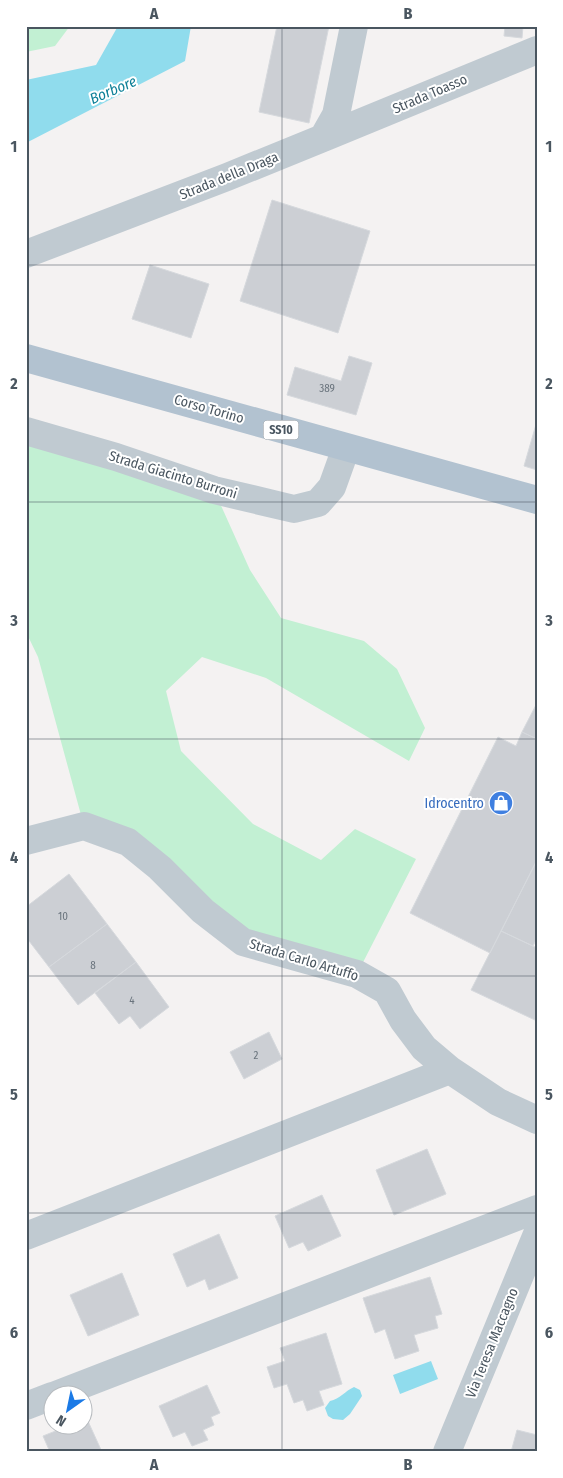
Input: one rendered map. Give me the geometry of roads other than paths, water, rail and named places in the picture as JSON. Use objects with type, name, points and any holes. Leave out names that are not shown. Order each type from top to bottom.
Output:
[{"type":"main road","name":"Corso Torino","points":[[26,358],[537,500]]},
{"type":"street","points":[[323,138],[336,114],[354,26]]},
{"type":"street","name":"Strada Toasso","points":[[323,138],[537,50]]},
{"type":"street","name":"Strada della Draga","points":[[27,248],[227,177],[323,138]]},
{"type":"street","name":"Strada Giacinto Burroni","points":[[26,431],[116,457],[214,490],[294,509],[318,503],[332,487],[346,448]]},
{"type":"street","name":"Strada Carlo Artuffo","points":[[26,841],[84,826],[128,842],[160,868],[203,911],[244,942],[358,974],[387,991],[403,1020],[424,1048],[450,1070],[498,1102],[537,1120]]},
{"type":"street","points":[[26,1236],[450,1070]]},
{"type":"street","points":[[79,1386],[537,1209]]},
{"type":"street","name":"Via Teresa Maccagno","points":[[448,1452],[537,1234]]},
{"type":"street","points":[[26,1406],[42,1400]]},
{"type":"water","name":"Borbore","points":[[118,26],[191,26],[185,61],[26,143],[26,80],[96,65]]},
{"type":"water","points":[[431,1361],[438,1379],[400,1394],[393,1375]]},
{"type":"water","points":[[354,1387],[360,1390],[362,1396],[350,1414],[343,1420],[333,1419],[328,1416],[325,1408],[330,1401],[337,1399]]},
{"type":"place","name":"Idrocentro","points":[[501,803]]}]
